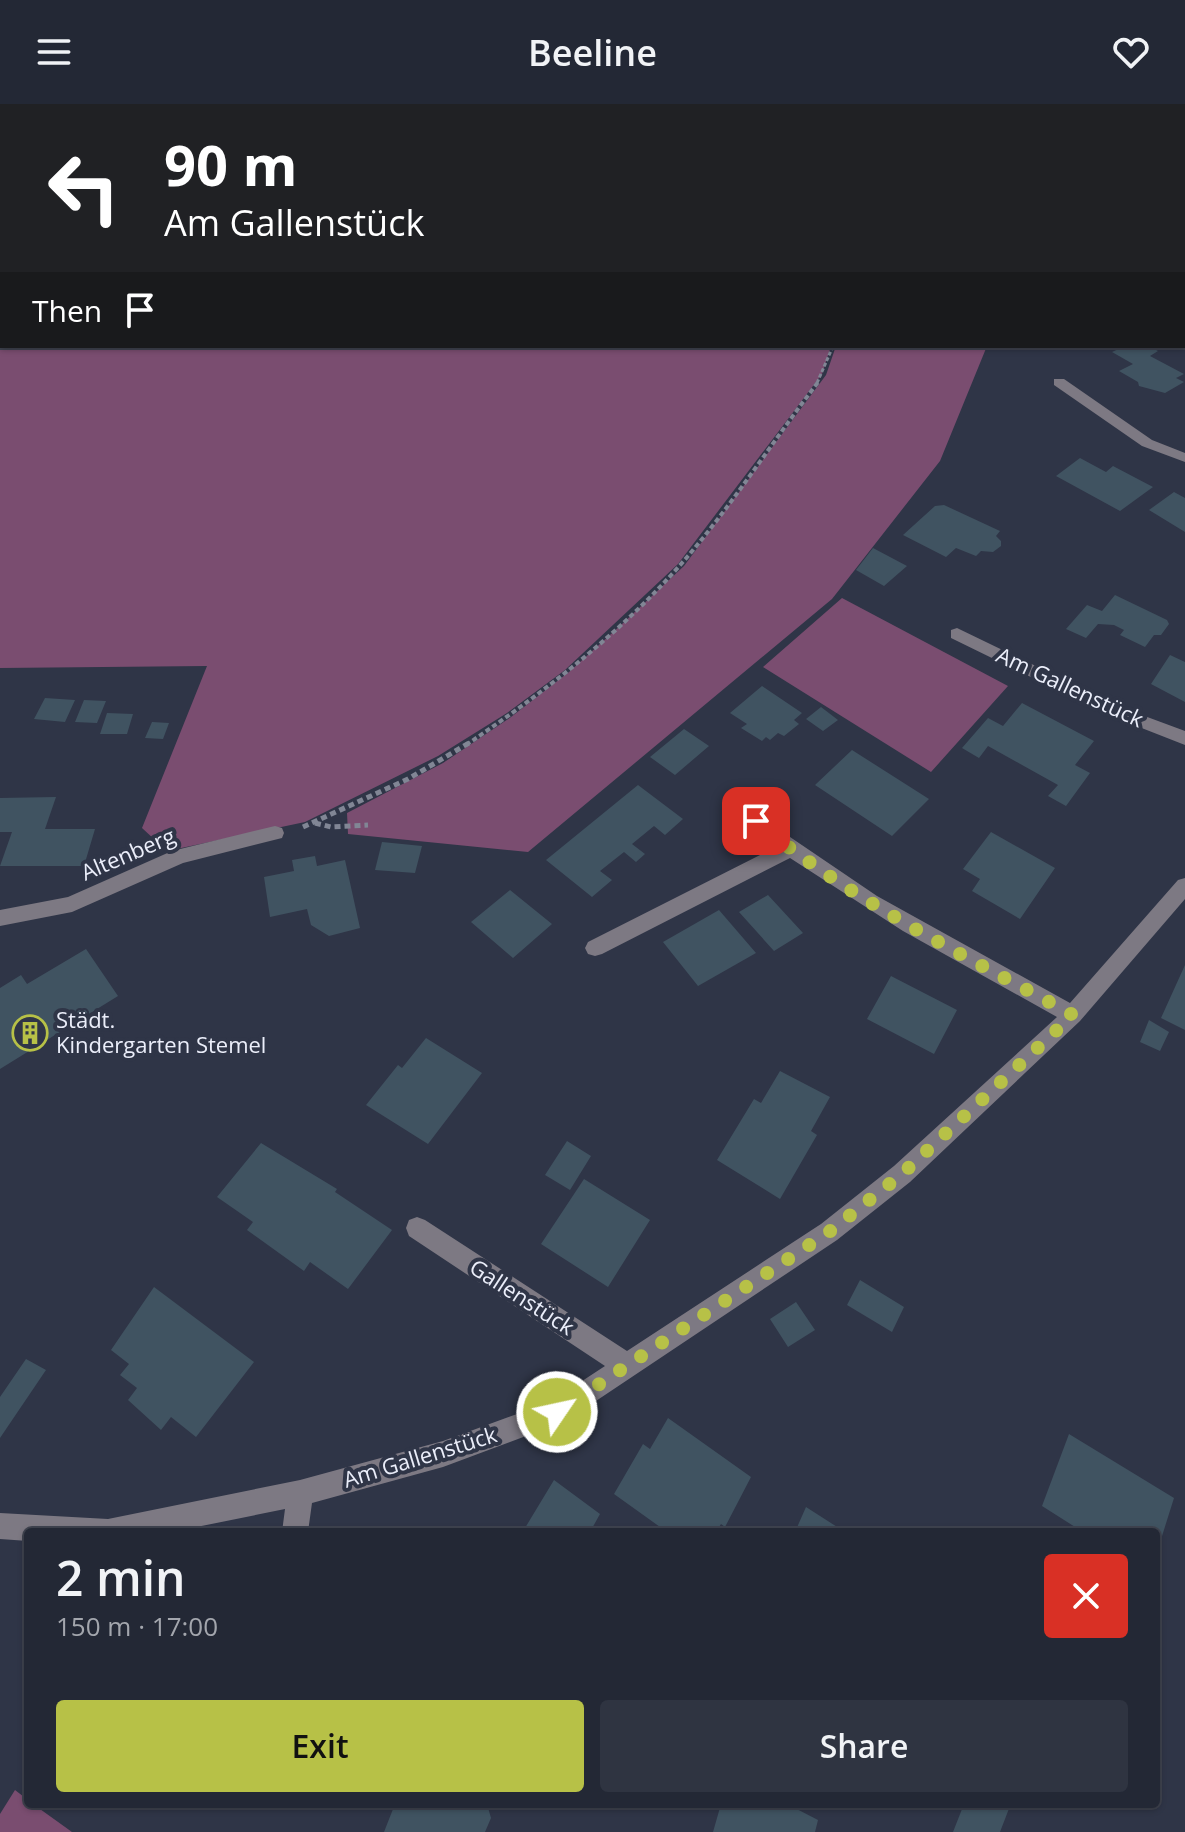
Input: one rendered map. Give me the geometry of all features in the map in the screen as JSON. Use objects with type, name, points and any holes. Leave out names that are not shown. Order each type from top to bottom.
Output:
[{"type":"street","points":[[1059,382],[1147,443],[1185,458]]},
{"type":"street","name":"Am Gallenstück","points":[[957,634],[1117,712],[1185,738]]},
{"type":"street","points":[[756,821],[790,849],[874,906],[1073,1015]]},
{"type":"street","name":"Altenberg","points":[[0,918],[72,904],[179,856],[275,833]]},
{"type":"street","points":[[595,948],[790,849]]},
{"type":"street","name":"Am Gallenstück","points":[[128,1528],[300,1493],[443,1454],[557,1412],[829,1232],[902,1174],[1073,1015],[1185,886]]},
{"type":"street","name":"Gallenstück","points":[[417,1228],[626,1365]]},
{"type":"street","points":[[296,1528],[300,1493]]},
{"type":"street","name":"Am Gallenstück","points":[[0,1526],[36,1528]]},
{"type":"path","points":[[275,833],[314,822],[441,760],[506,717],[564,673],[682,564],[823,375],[832,348]]},
{"type":"path","points":[[314,822],[331,827],[368,825]]},
{"type":"shaded area","points":[[0,348],[830,348],[822,374],[678,564],[565,670],[507,713],[438,756],[305,822],[167,851],[142,828],[207,666],[0,668]]},
{"type":"shaded area","points":[[835,348],[986,348],[940,461],[832,599],[528,852],[348,834],[347,813],[443,763],[511,717],[569,672],[684,566],[826,375]]},
{"type":"shaded area","points":[[842,598],[1008,686],[931,772],[763,667]]},
{"type":"shaded area","points":[[15,1790],[24,1797],[24,1808],[39,1808],[72,1832],[0,1832],[0,1814]]},
{"type":"building","points":[[1121,348],[1153,348],[1158,351],[1150,356],[1184,374],[1176,378],[1184,382],[1165,393],[1139,386],[1138,382],[1119,371],[1133,364],[1112,352]]},
{"type":"building","points":[[1080,458],[1106,472],[1113,466],[1153,487],[1120,511],[1056,476]]},
{"type":"building","points":[[1174,492],[1185,498],[1185,532],[1149,510]]},
{"type":"building","points":[[944,505],[1000,531],[996,536],[1001,546],[993,552],[981,551],[976,556],[956,548],[946,557],[903,535],[935,506]]},
{"type":"building","points":[[873,548],[907,566],[884,586],[856,570]]},
{"type":"building","points":[[1115,595],[1167,620],[1169,624],[1161,635],[1154,635],[1145,647],[1120,635],[1124,630],[1114,625],[1098,624],[1086,638],[1066,629],[1087,605],[1102,611]]},
{"type":"building","points":[[1170,655],[1185,662],[1185,702],[1151,684]]},
{"type":"building","points":[[762,686],[802,713],[794,720],[799,724],[784,736],[778,733],[770,740],[766,737],[762,741],[741,728],[747,724],[730,713]]},
{"type":"building","points":[[45,698],[75,700],[65,722],[34,719]]},
{"type":"building","points":[[84,700],[106,701],[97,723],[75,722]]},
{"type":"building","points":[[1022,703],[1094,741],[1075,765],[1090,773],[1066,806],[1048,796],[1058,785],[988,746],[979,758],[962,748],[988,718],[1003,726]]},
{"type":"building","points":[[821,707],[838,720],[823,731],[806,719]]},
{"type":"building","points":[[107,713],[133,714],[127,734],[100,734]]},
{"type":"building","points":[[152,722],[169,723],[163,739],[145,738]]},
{"type":"building","points":[[684,729],[709,746],[675,775],[650,757]]},
{"type":"building","points":[[852,750],[929,799],[892,836],[815,785]]},
{"type":"building","points":[[638,785],[683,819],[665,835],[654,826],[632,844],[645,854],[636,862],[624,852],[600,871],[612,880],[592,897],[546,860]]},
{"type":"building","points":[[56,797],[45,829],[95,829],[84,866],[0,866],[12,832],[0,832],[0,798]]},
{"type":"building","points":[[991,832],[1055,868],[1020,919],[972,891],[980,879],[963,869]]},
{"type":"building","points":[[382,842],[422,846],[415,873],[375,870]]},
{"type":"building","points":[[315,856],[317,866],[345,860],[360,928],[329,936],[311,925],[307,909],[270,917],[264,877],[294,871],[292,860]]},
{"type":"building","points":[[510,890],[552,924],[513,958],[471,922]]},
{"type":"building","points":[[768,895],[803,933],[774,951],[739,912]]},
{"type":"building","points":[[719,910],[756,953],[698,986],[663,942]]},
{"type":"building","name":"Städt. Kindergarten Stemel","points":[[86,949],[118,996],[0,1069],[0,988],[21,975],[27,984]]},
{"type":"building","points":[[1185,965],[1185,1030],[1161,1018]]},
{"type":"building","points":[[891,976],[957,1010],[934,1054],[867,1019]]},
{"type":"building","points":[[1149,1020],[1169,1032],[1160,1051],[1140,1042]]},
{"type":"building","points":[[426,1038],[482,1073],[428,1144],[366,1105],[398,1065],[402,1068]]},
{"type":"building","points":[[780,1071],[830,1097],[811,1131],[817,1135],[780,1199],[717,1160],[754,1099],[761,1103]]},
{"type":"building","points":[[567,1141],[591,1156],[570,1190],[545,1175]]},
{"type":"building","points":[[261,1143],[337,1189],[335,1192],[392,1230],[348,1289],[310,1262],[304,1271],[247,1230],[253,1222],[217,1197]]},
{"type":"building","points":[[584,1179],[650,1220],[608,1287],[541,1244]]},
{"type":"building","points":[[860,1280],[904,1307],[892,1332],[847,1305]]},
{"type":"building","points":[[154,1287],[254,1362],[196,1437],[171,1417],[161,1430],[128,1400],[137,1388],[120,1375],[129,1364],[111,1350]]},
{"type":"building","points":[[796,1302],[815,1330],[788,1347],[770,1319]]},
{"type":"building","points":[[26,1359],[46,1370],[0,1438],[0,1397]]},
{"type":"building","points":[[668,1418],[751,1477],[725,1527],[721,1524],[718,1528],[661,1528],[614,1494],[643,1444],[650,1449]]},
{"type":"building","points":[[1069,1434],[1174,1498],[1160,1542],[1160,1528],[1077,1528],[1042,1506]]},
{"type":"building","points":[[554,1480],[600,1514],[592,1528],[525,1528]]},
{"type":"building","points":[[806,1507],[839,1528],[797,1528]]},
{"type":"building","points":[[393,1808],[488,1808],[491,1818],[485,1832],[384,1832]]},
{"type":"building","points":[[720,1808],[795,1808],[818,1820],[815,1832],[713,1832]]},
{"type":"building","points":[[962,1808],[1009,1808],[1000,1832],[953,1832]]},
{"type":"place","name":"Städt. Kindergarten Stemel","points":[[30,1033]]},
{"type":"route","points":[[557,1412],[829,1232],[902,1174],[1073,1015],[874,906],[790,849],[756,821]]}]
